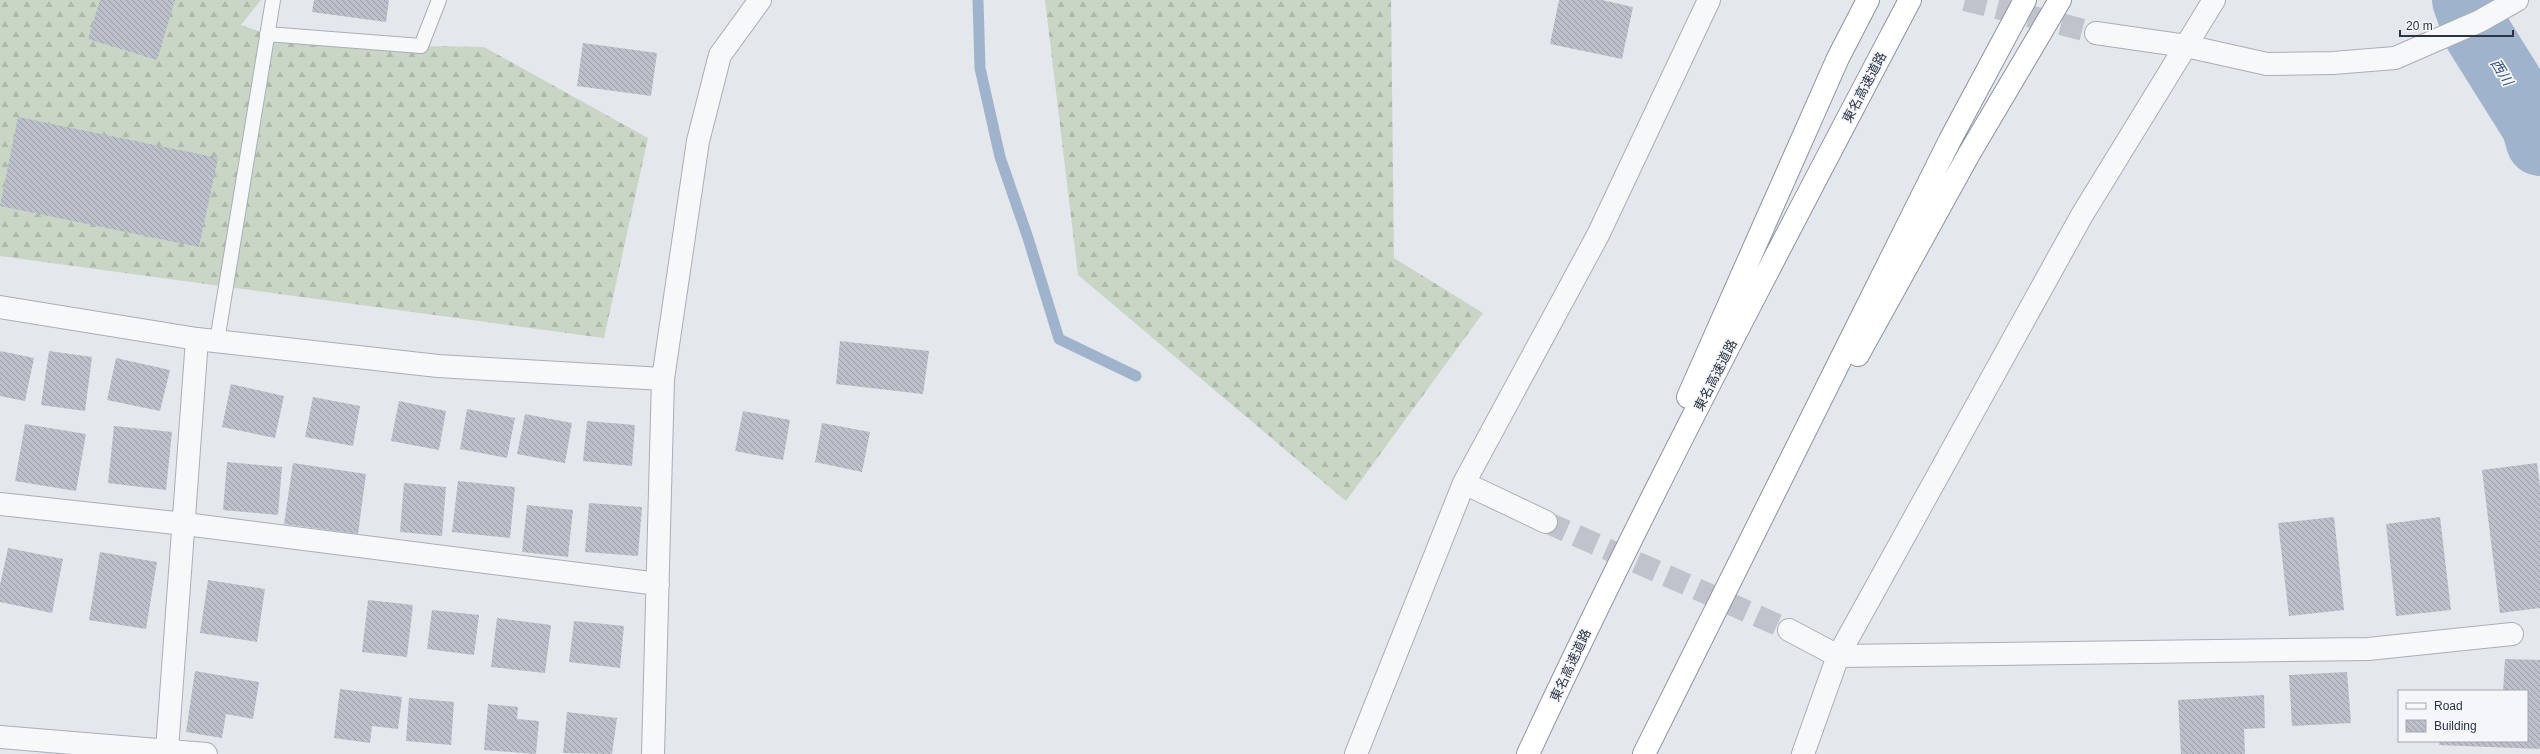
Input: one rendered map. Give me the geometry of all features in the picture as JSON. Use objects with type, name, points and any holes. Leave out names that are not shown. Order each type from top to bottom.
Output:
[{"type":"highway","points":[[1585,631],[1838,58],[1868,0]]},
{"type":"highway","name":"東名高速道路","points":[[1528,754],[1585,631],[1760,286],[1910,0]]},
{"type":"highway","points":[[1644,754],[1684,671],[1950,140],[2025,0]]},
{"type":"highway","points":[[1684,671],[1969,154],[2060,0]]},
{"type":"street","points":[[653,754],[664,379],[699,134],[720,55],[760,0]]},
{"type":"street","points":[[1356,754],[1464,483],[1598,236],[1709,0]]},
{"type":"street","points":[[1803,754],[1838,656],[2082,215],[2214,0]]},
{"type":"street","points":[[2096,33],[2186,46],[2267,64],[2333,63],[2395,58],[2438,40],[2509,5]]},
{"type":"street","points":[[0,307],[207,340],[438,366],[664,379]]},
{"type":"street","points":[[167,750],[185,524],[207,340]]},
{"type":"street","points":[[1464,483],[1546,522]]},
{"type":"street","points":[[0,504],[185,524],[658,584]]},
{"type":"street","points":[[1789,630],[1838,656],[2368,649],[2512,634]]},
{"type":"street","points":[[0,737],[206,754]]},
{"type":"lane","points":[[207,340],[273,0]]},
{"type":"lane","points":[[267,34],[421,46],[439,0]]},
{"type":"green space","points":[[0,0],[261,0],[241,25],[295,44],[484,47],[648,138],[604,338],[0,256]]},
{"type":"green space","points":[[1045,0],[1391,0],[1394,258],[1483,313],[1346,501],[1078,275]]},
{"type":"building","points":[[100,0],[175,0],[157,60],[88,39]]},
{"type":"building","points":[[314,0],[389,0],[386,22],[312,12]]},
{"type":"building","points":[[1559,0],[1602,0],[1633,7],[1622,59],[1550,44]]},
{"type":"building","points":[[583,43],[657,53],[651,96],[577,86]]},
{"type":"building","points":[[18,117],[218,158],[199,247],[0,206]]},
{"type":"building","points":[[840,341],[929,351],[923,394],[836,384]]},
{"type":"building","points":[[0,351],[34,358],[25,401],[0,396]]},
{"type":"building","points":[[49,351],[92,357],[85,411],[41,405]]},
{"type":"building","points":[[116,358],[170,370],[160,411],[107,400]]},
{"type":"building","points":[[231,384],[284,396],[275,438],[222,427]]},
{"type":"building","points":[[313,397],[360,406],[353,446],[305,437]]},
{"type":"building","points":[[399,401],[446,411],[439,450],[391,441]]},
{"type":"building","points":[[467,409],[515,418],[507,458],[460,449]]},
{"type":"building","points":[[743,411],[790,420],[783,460],[735,451]]},
{"type":"building","points":[[525,414],[572,423],[565,463],[517,454]]},
{"type":"building","points":[[587,421],[635,425],[632,466],[583,461]]},
{"type":"building","points":[[822,423],[870,432],[862,472],[815,462]]},
{"type":"building","points":[[25,424],[86,434],[76,491],[15,481]]},
{"type":"building","points":[[114,426],[172,432],[166,490],[108,483]]},
{"type":"building","points":[[227,462],[282,467],[278,515],[223,510]]},
{"type":"building","points":[[293,463],[366,474],[358,534],[284,524]]},
{"type":"building","points":[[2537,463],[2540,486],[2540,608],[2500,613],[2482,470]]},
{"type":"building","points":[[458,481],[515,487],[510,538],[452,532]]},
{"type":"building","points":[[404,483],[446,487],[442,536],[400,532]]},
{"type":"building","points":[[589,503],[642,507],[638,556],[585,552]]},
{"type":"building","points":[[527,505],[573,510],[568,557],[522,552]]},
{"type":"building","points":[[2334,517],[2344,610],[2289,616],[2278,523]]},
{"type":"building","points":[[2440,517],[2451,610],[2396,616],[2386,524]]},
{"type":"building","points":[[8,548],[63,559],[52,613],[0,602],[0,585]]},
{"type":"building","points":[[100,552],[157,562],[146,629],[89,620]]},
{"type":"building","points":[[208,580],[265,589],[257,642],[200,633]]},
{"type":"building","points":[[368,600],[413,605],[407,657],[362,652]]},
{"type":"building","points":[[432,610],[479,615],[474,655],[427,649]]},
{"type":"building","points":[[497,618],[551,625],[545,673],[491,667]]},
{"type":"building","points":[[574,621],[624,626],[620,668],[569,662]]},
{"type":"building","points":[[2505,659],[2540,660],[2540,749],[2439,745],[2440,742],[2528,742],[2528,690],[2503,690]]},
{"type":"building","points":[[195,671],[259,682],[253,719],[226,714],[222,738],[186,732]]},
{"type":"building","points":[[2347,672],[2351,723],[2292,726],[2289,675]]},
{"type":"building","points":[[340,689],[402,697],[398,729],[372,726],[370,743],[334,738]]},
{"type":"building","points":[[2264,695],[2265,728],[2244,729],[2245,754],[2181,754],[2178,700]]},
{"type":"building","points":[[409,698],[454,702],[451,745],[406,741]]},
{"type":"building","points":[[488,704],[518,707],[517,719],[539,721],[536,754],[484,750]]},
{"type":"building","points":[[567,712],[617,718],[612,754],[563,753]]},
{"type":"waterway","points":[[978,0],[980,68],[1000,157],[1028,238],[1059,339],[1136,376]]},
{"type":"waterway","name":"西川","points":[[2466,0],[2478,34],[2535,125],[2540,142]]},
{"type":"tunnel","points":[[1965,0],[2096,33]]},
{"type":"tunnel","points":[[1546,522],[1789,630]]}]
